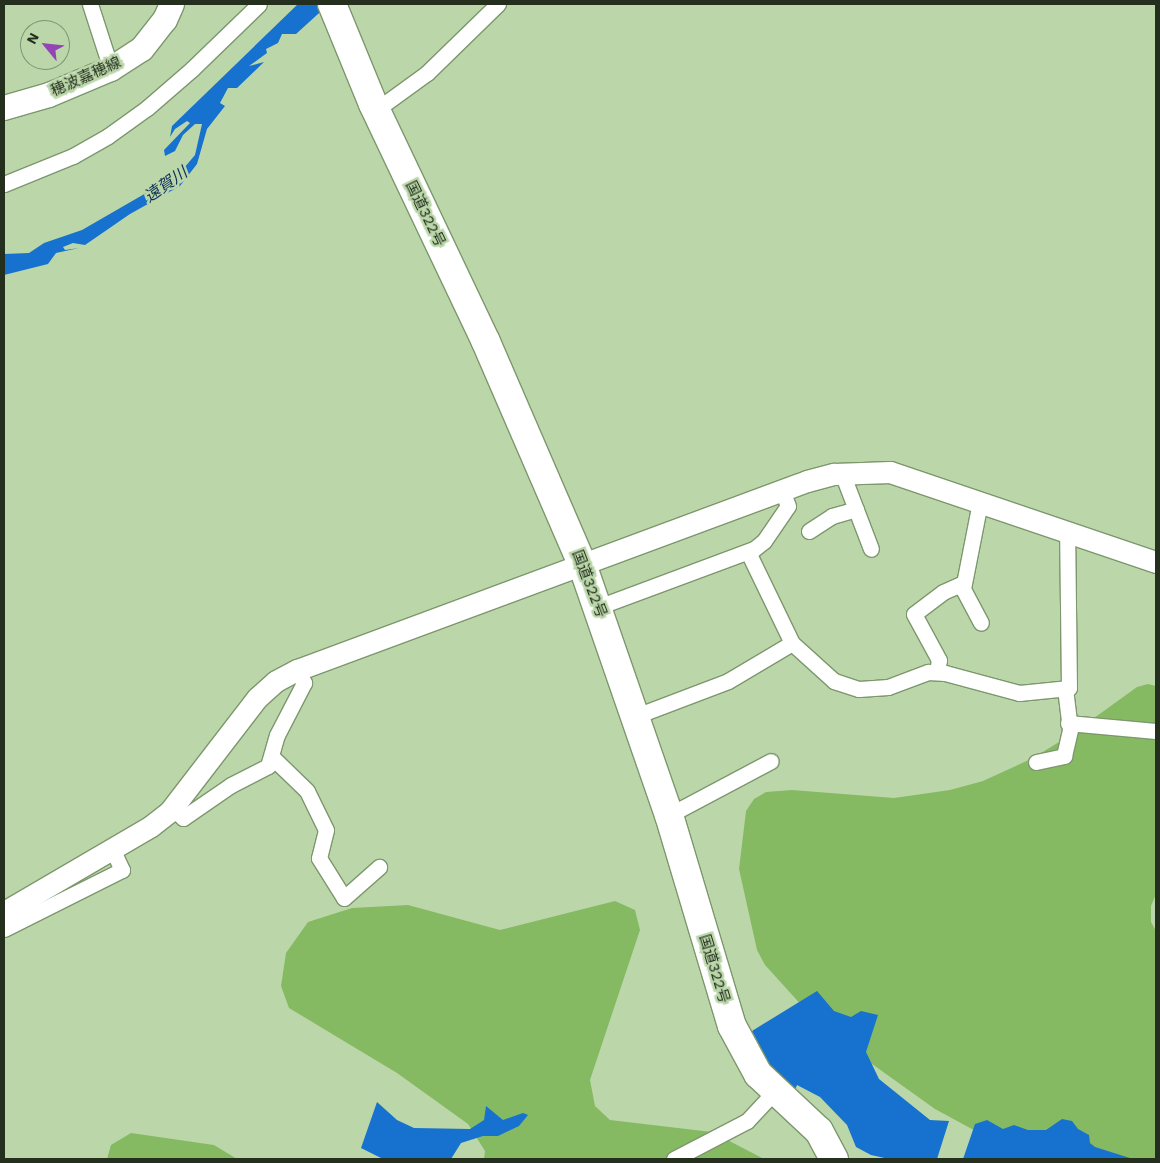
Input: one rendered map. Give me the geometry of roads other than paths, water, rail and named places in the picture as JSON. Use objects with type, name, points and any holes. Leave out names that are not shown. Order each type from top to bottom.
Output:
[{"type":"highway","name":"国道322号","points":[[332,4],[375,107],[486,342],[582,564],[669,815],[732,1026],[742,1050],[775,1091],[819,1131],[834,1159]]},
{"type":"main road","name":"穂波嘉穂線","points":[[4,108],[49,95],[111,69],[142,49],[165,20],[172,4]]},
{"type":"street","points":[[90,4],[111,69]]},
{"type":"street","points":[[4,184],[73,156],[108,136],[185,74],[258,4]]},
{"type":"street","points":[[375,107],[427,73],[498,4]]},
{"type":"street","points":[[4,912],[151,826],[172,808],[257,698],[276,681],[297,670],[782,490],[842,473],[890,472],[1156,562]]},
{"type":"street","points":[[842,473],[871,549]]},
{"type":"street","points":[[598,608],[748,552],[764,541],[788,506],[782,490]]},
{"type":"street","points":[[980,502],[963,590],[981,623]]},
{"type":"street","points":[[809,532],[832,516],[856,509]]},
{"type":"street","points":[[748,552],[792,642],[834,681],[859,689],[888,687],[928,672],[937,672],[1019,693],[1069,688],[1071,675],[1067,532]]},
{"type":"street","points":[[937,672],[938,660],[914,614],[943,592],[963,583]]},
{"type":"street","points":[[636,716],[728,681],[792,642]]},
{"type":"street","points":[[172,808],[183,818],[231,785],[268,766],[273,758],[277,735],[304,683],[297,670]]},
{"type":"street","points":[[1036,762],[1064,756],[1069,741],[1065,688]]},
{"type":"street","points":[[1068,723],[1156,731]]},
{"type":"street","points":[[273,758],[297,779],[311,799],[326,830],[319,858],[344,898],[379,867]]},
{"type":"street","points":[[669,815],[771,761]]},
{"type":"street","points":[[4,929],[122,870],[112,849]]},
{"type":"street","points":[[674,1159],[748,1121],[775,1091]]},
{"type":"water","name":"遠賀川","points":[[298,4],[329,4],[296,34],[282,34],[278,43],[266,49],[267,53],[249,66],[264,62],[237,88],[228,88],[220,103],[225,106],[207,129],[197,164],[180,186],[130,214],[85,245],[73,243],[63,247],[65,250],[79,248],[56,253],[48,264],[4,275],[4,254],[29,253],[44,243],[82,230],[179,174],[195,155],[202,124],[195,124],[183,135],[175,151],[165,156],[164,150],[190,123],[187,121],[175,129],[170,137],[172,126]]},
{"type":"water","points":[[817,991],[834,1011],[851,1017],[861,1011],[878,1015],[866,1052],[879,1079],[930,1120],[949,1121],[937,1159],[889,1159],[871,1155],[856,1147],[847,1125],[820,1097],[797,1085],[795,1090],[771,1067],[752,1031]]},
{"type":"water","points":[[377,1102],[397,1120],[414,1128],[470,1129],[484,1120],[486,1106],[503,1120],[523,1113],[528,1115],[519,1126],[498,1136],[483,1136],[461,1143],[451,1159],[383,1159],[361,1148]]},
{"type":"water","points":[[1062,1119],[1072,1121],[1078,1129],[1089,1135],[1090,1143],[1095,1147],[1133,1159],[963,1159],[975,1124],[987,1120],[1003,1129],[1014,1125],[1028,1130],[1046,1130]]}]
